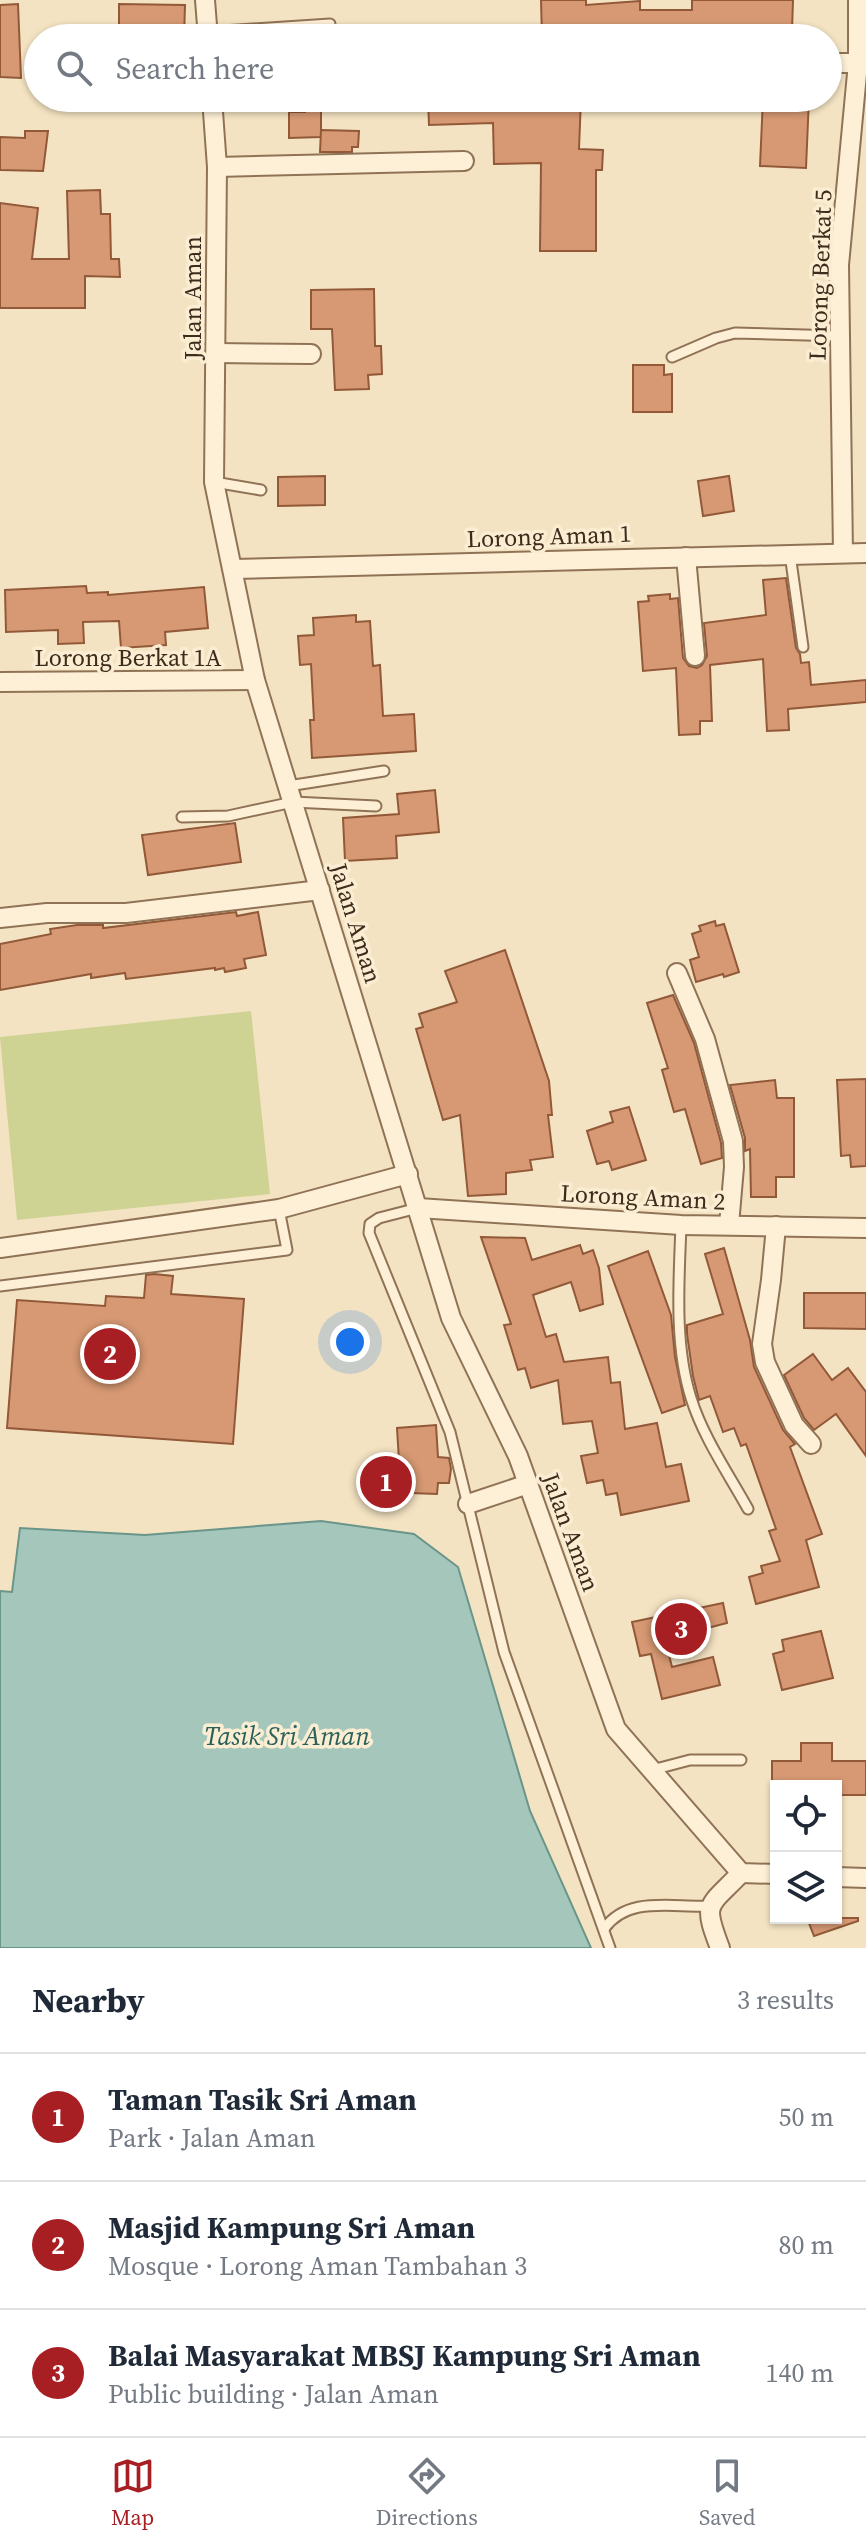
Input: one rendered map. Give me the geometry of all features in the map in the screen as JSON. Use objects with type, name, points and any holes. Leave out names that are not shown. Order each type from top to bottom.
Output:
[{"type":"street","points":[[205,0],[206,24]]},
{"type":"street","name":"Lorong Berkat 5","points":[[843,553],[839,265],[862,26],[858,0]]},
{"type":"street","points":[[842,63],[858,63]]},
{"type":"street","name":"Jalan Aman","points":[[213,112],[217,167],[214,482],[255,680],[451,1318],[518,1456],[616,1729],[652,1770]]},
{"type":"street","points":[[217,167],[464,161]]},
{"type":"street","points":[[216,353],[311,354]]},
{"type":"street","name":"Lorong Aman 1","points":[[233,569],[866,553]]},
{"type":"street","points":[[686,557],[695,656]]},
{"type":"street","name":"Lorong Berkat 1A","points":[[0,682],[255,680]]},
{"type":"street","points":[[0,918],[47,913],[126,913],[320,890]]},
{"type":"street","points":[[677,973],[705,1039],[733,1141],[729,1225]]},
{"type":"street","points":[[0,1248],[279,1209],[408,1174]]},
{"type":"street","name":"Lorong Aman 2","points":[[418,1208],[681,1225],[866,1228]]},
{"type":"street","points":[[776,1226],[762,1344],[765,1362],[794,1425],[811,1444]]},
{"type":"street","points":[[468,1504],[528,1484]]},
{"type":"street","points":[[652,1770],[741,1873]]},
{"type":"street","points":[[720,1948],[708,1918],[709,1906],[741,1873],[770,1874]]},
{"type":"street","points":[[842,1877],[866,1878]]},
{"type":"lane","points":[[672,357],[735,333],[840,336]]},
{"type":"lane","points":[[214,482],[261,490]]},
{"type":"lane","points":[[790,554],[803,647]]},
{"type":"lane","points":[[182,817],[228,816],[291,794],[384,771]]},
{"type":"lane","points":[[291,794],[376,806]]},
{"type":"lane","points":[[418,1208],[379,1218],[370,1224],[369,1233],[450,1432],[504,1652],[610,1948]]},
{"type":"lane","points":[[0,1286],[287,1250],[279,1209]]},
{"type":"lane","points":[[681,1225],[680,1319],[691,1398],[748,1509]]},
{"type":"lane","points":[[652,1770],[690,1760],[741,1760]]},
{"type":"lane","points":[[604,1929],[611,1918],[626,1909],[647,1905],[709,1906]]},
{"type":"green space","points":[[251,1011],[270,1194],[17,1220],[0,1037]]},
{"type":"water","name":"Tasik Sri Aman","points":[[321,1521],[414,1534],[458,1567],[530,1811],[591,1948],[0,1948],[0,1591],[12,1592],[20,1528],[145,1535]]},
{"type":"building","points":[[541,0],[586,0],[586,5],[640,1],[640,10],[692,10],[692,0],[793,0],[792,24],[542,24]]},
{"type":"building","points":[[18,4],[21,78],[0,77],[0,5]]},
{"type":"building","points":[[119,4],[185,5],[184,24],[119,24]]},
{"type":"building","points":[[289,112],[321,112],[321,137],[289,138]]},
{"type":"building","points":[[429,112],[580,112],[579,149],[603,150],[602,170],[596,170],[596,251],[540,251],[541,163],[494,164],[493,123],[429,125]]},
{"type":"building","points":[[762,112],[808,112],[806,168],[760,166]]},
{"type":"building","points":[[321,130],[359,131],[358,147],[352,147],[352,152],[320,152]]},
{"type":"building","points":[[25,131],[48,131],[43,171],[0,170],[0,137],[25,138]]},
{"type":"building","points":[[100,190],[101,214],[110,214],[111,259],[119,259],[120,277],[85,276],[85,308],[0,308],[0,203],[38,208],[32,259],[69,259],[67,191]]},
{"type":"building","points":[[374,289],[375,346],[381,346],[382,374],[368,375],[369,389],[335,390],[332,329],[311,329],[311,290]]},
{"type":"building","points":[[633,365],[664,365],[664,375],[672,374],[672,412],[633,412]]},
{"type":"building","points":[[325,476],[325,505],[278,506],[278,477]]},
{"type":"building","points":[[729,476],[734,511],[703,516],[698,481]]},
{"type":"building","points":[[786,578],[796,648],[801,663],[809,662],[811,685],[866,680],[866,702],[788,709],[789,730],[767,731],[763,659],[710,665],[712,721],[700,721],[700,734],[679,735],[676,668],[643,671],[638,602],[649,601],[648,596],[670,594],[670,599],[678,598],[683,658],[689,666],[697,668],[707,656],[704,623],[766,615],[763,580]]},
{"type":"building","points":[[86,586],[87,593],[108,592],[108,595],[204,587],[208,628],[165,632],[166,645],[121,648],[119,621],[83,622],[84,643],[58,644],[58,630],[6,632],[5,590]]},
{"type":"building","points":[[356,615],[356,622],[370,621],[373,666],[380,665],[383,716],[414,714],[416,751],[312,758],[310,720],[314,720],[311,664],[300,665],[298,636],[314,635],[313,618]]},
{"type":"building","points":[[435,790],[439,832],[396,836],[397,858],[345,861],[343,818],[399,814],[397,794]]},
{"type":"building","points":[[235,823],[241,862],[148,875],[142,835]]},
{"type":"building","points":[[236,912],[237,916],[258,912],[266,955],[244,959],[246,968],[225,972],[224,968],[215,968],[126,979],[125,973],[91,978],[91,974],[0,990],[0,944],[51,934],[50,929],[77,925],[103,925],[103,928]]},
{"type":"building","points":[[715,921],[716,926],[724,924],[739,972],[696,982],[690,960],[699,957],[692,934],[701,931],[699,926]]},
{"type":"building","points":[[505,950],[549,1081],[552,1115],[548,1115],[553,1157],[530,1160],[532,1170],[506,1173],[506,1194],[468,1196],[460,1115],[443,1120],[416,1029],[423,1027],[419,1014],[457,1002],[445,971]]},
{"type":"building","points":[[673,995],[694,1043],[721,1143],[722,1158],[701,1164],[685,1109],[674,1112],[662,1070],[668,1068],[647,1003]]},
{"type":"building","points":[[866,1079],[866,1166],[851,1167],[850,1155],[841,1156],[837,1080]]},
{"type":"building","points":[[775,1080],[777,1098],[794,1098],[794,1177],[776,1177],[776,1197],[751,1197],[750,1149],[745,1151],[745,1138],[730,1085]]},
{"type":"building","points":[[629,1107],[646,1160],[612,1170],[609,1161],[597,1164],[587,1131],[613,1122],[610,1112]]},
{"type":"building","points":[[481,1237],[525,1238],[532,1260],[580,1245],[583,1254],[593,1250],[599,1268],[603,1304],[580,1311],[571,1282],[533,1295],[546,1337],[556,1334],[564,1362],[608,1357],[611,1383],[620,1382],[625,1429],[657,1423],[666,1467],[681,1464],[689,1501],[621,1515],[617,1493],[606,1495],[603,1480],[587,1483],[581,1456],[598,1453],[592,1421],[563,1424],[558,1380],[531,1388],[525,1368],[518,1370],[504,1325],[511,1324]]},
{"type":"building","points":[[724,1248],[750,1340],[754,1367],[783,1430],[795,1444],[790,1447],[822,1534],[806,1540],[819,1587],[756,1604],[749,1577],[763,1573],[761,1566],[780,1561],[769,1531],[776,1529],[746,1444],[741,1446],[734,1428],[723,1432],[710,1396],[699,1400],[687,1334],[687,1325],[723,1314],[705,1254]]},
{"type":"building","points":[[648,1251],[671,1315],[675,1357],[685,1405],[662,1413],[608,1266]]},
{"type":"building","points":[[146,1275],[173,1276],[171,1294],[244,1299],[233,1444],[7,1428],[17,1300],[105,1306],[106,1296],[144,1298]]},
{"type":"building","points":[[804,1293],[866,1293],[866,1329],[804,1328]]},
{"type":"building","points":[[813,1354],[832,1380],[848,1368],[866,1392],[866,1456],[836,1414],[814,1430],[804,1418],[784,1375]]},
{"type":"building","points":[[436,1425],[438,1457],[449,1458],[449,1483],[438,1483],[437,1494],[382,1492],[383,1461],[399,1461],[397,1428]]},
{"type":"building","points":[[723,1603],[727,1623],[665,1639],[672,1667],[713,1657],[720,1685],[662,1699],[651,1654],[640,1656],[632,1622]]},
{"type":"building","points":[[821,1631],[833,1678],[782,1690],[773,1654],[784,1651],[782,1640]]},
{"type":"building","points":[[801,1743],[832,1743],[832,1761],[866,1761],[866,1795],[842,1795],[842,1780],[772,1780],[772,1761],[801,1761]]},
{"type":"building","points":[[842,1918],[858,1918],[858,1921],[814,1936],[809,1924],[842,1924]]},
{"type":"place","name":"Masjid Kampung Sri Aman","points":[[110,1354]]},
{"type":"place","name":"Taman Tasik Sri Aman","points":[[386,1482]]},
{"type":"place","name":"Balai Masyarakat MBSJ Kampung Sri Aman","points":[[681,1629]]}]
